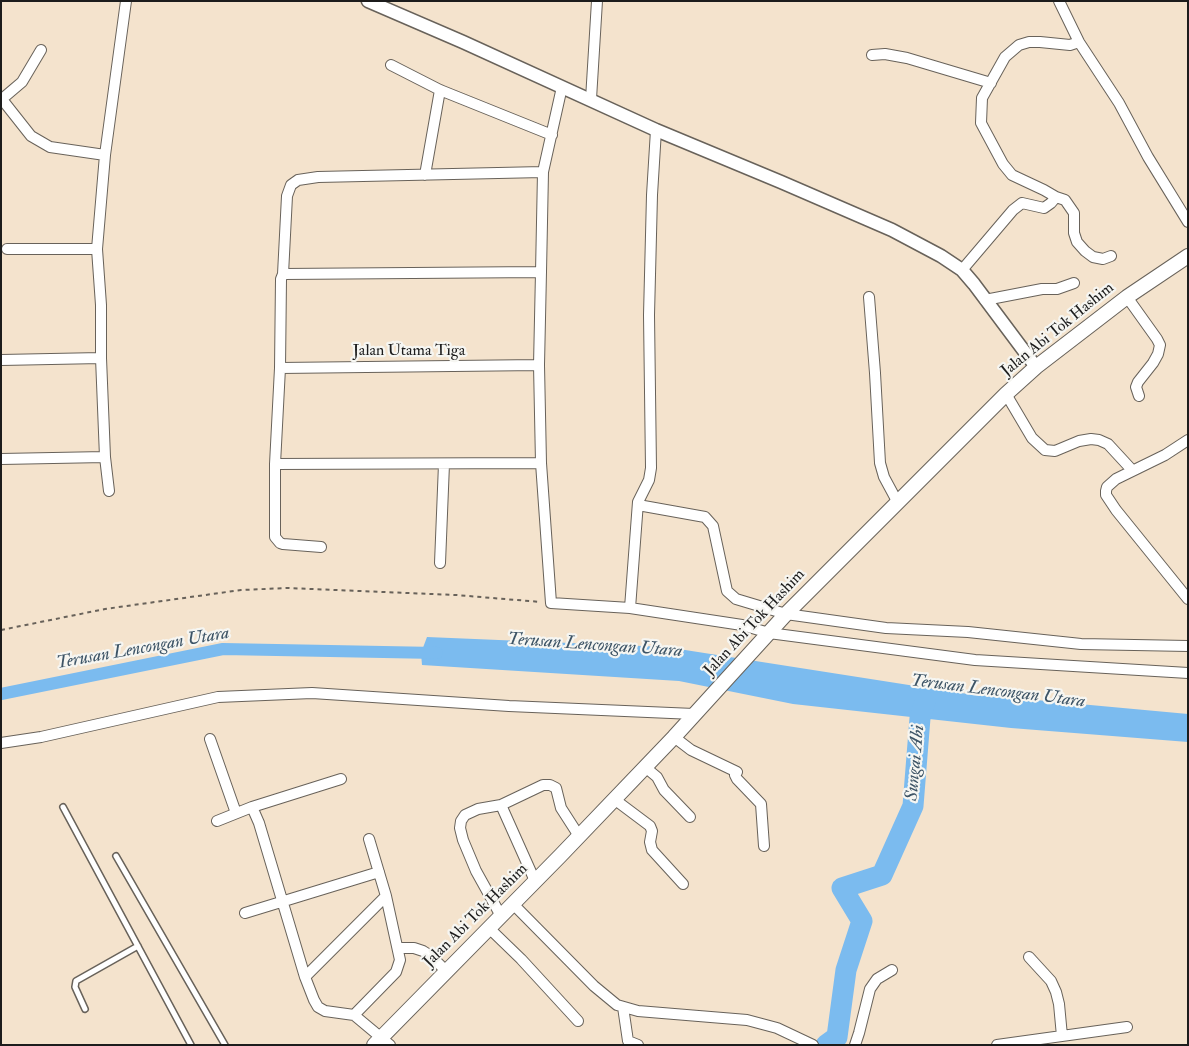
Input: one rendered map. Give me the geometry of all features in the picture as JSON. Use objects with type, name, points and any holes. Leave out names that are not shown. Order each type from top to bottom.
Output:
[{"type":"main road","name":"Jalan Abi Tok Hashim","points":[[382,1042],[446,971],[490,929],[674,737],[786,614],[1006,394],[1036,367],[1128,297],[1188,256]]},
{"type":"street","points":[[109,491],[105,457],[97,249],[105,155],[126,1]]},
{"type":"street","points":[[368,1],[591,99],[656,130],[892,230],[942,256],[962,270],[1036,367]]},
{"type":"street","points":[[591,99],[597,1]]},
{"type":"street","points":[[1059,1],[1078,42],[1119,103],[1148,157],[1188,222]]},
{"type":"street","points":[[1078,42],[1070,45],[1040,42],[1029,42],[1019,45],[1005,57],[982,98],[981,123],[1003,164],[1012,175],[1065,200],[1074,213],[1074,233],[1077,242],[1085,251],[1093,257],[1103,259],[1111,256]]},
{"type":"street","points":[[41,50],[22,82],[2,98],[31,136],[50,147],[105,155]]},
{"type":"street","points":[[872,54],[907,58],[991,83]]},
{"type":"street","points":[[391,65],[440,90],[552,135]]},
{"type":"street","points":[[562,87],[543,172],[539,366],[541,463],[550,603],[630,608],[742,625],[769,633],[975,660],[1188,673]]},
{"type":"street","points":[[425,175],[440,90]]},
{"type":"street","points":[[630,608],[638,505],[640,496],[649,480],[651,468],[649,315],[652,194],[656,130]]},
{"type":"street","points":[[320,547],[280,543],[277,540],[274,527],[280,368],[281,279],[283,274],[286,196],[291,184],[305,178],[318,177],[543,172]]},
{"type":"street","points":[[962,270],[1018,207],[1022,204],[1044,208],[1052,204],[1056,197]]},
{"type":"street","points":[[7,249],[97,249]]},
{"type":"street","points":[[283,274],[541,272]]},
{"type":"street","points":[[985,300],[1056,289],[1074,283]]},
{"type":"street","points":[[869,297],[880,464],[884,477],[898,503]]},
{"type":"street","points":[[1128,297],[1160,346],[1153,363],[1138,382],[1136,387],[1139,396]]},
{"type":"street","points":[[1,360],[101,358]]},
{"type":"street","name":"Jalan Utama Tiga","points":[[280,368],[539,366]]},
{"type":"street","points":[[1006,394],[1032,438],[1045,450],[1054,450],[1079,441],[1099,440],[1108,444],[1132,470]]},
{"type":"street","points":[[1188,440],[1164,456],[1132,470],[1111,482],[1107,487],[1106,495],[1188,599]]},
{"type":"street","points":[[1,459],[105,457]]},
{"type":"street","points":[[275,464],[541,463]]},
{"type":"street","points":[[440,563],[444,464]]},
{"type":"street","points":[[638,505],[705,517],[712,526],[727,591],[736,599],[786,614],[886,628],[968,632],[1081,644],[1188,646]]},
{"type":"street","points":[[1,743],[41,737],[218,697],[312,693],[509,706],[694,714]]},
{"type":"street","points":[[674,737],[691,750],[737,772],[735,775],[737,779],[761,804],[764,846]]},
{"type":"street","points":[[210,739],[236,813]]},
{"type":"street","points":[[645,767],[657,777],[664,790],[690,817]]},
{"type":"street","points":[[217,822],[252,807],[341,779]]},
{"type":"street","points":[[501,916],[476,871],[463,840],[460,828],[461,821],[471,812],[501,805],[543,785],[553,786],[558,793],[565,816],[579,836]]},
{"type":"street","points":[[614,798],[650,826],[652,831],[650,842],[652,850],[683,884]]},
{"type":"street","points":[[501,805],[535,881]]},
{"type":"street","points":[[252,807],[259,823],[305,977],[314,1000],[318,1007],[325,1011],[354,1015],[382,1042]]},
{"type":"street","points":[[354,1015],[396,972],[400,960],[386,896],[369,839]]},
{"type":"street","points":[[245,913],[379,872]]},
{"type":"street","points":[[305,977],[386,896]]},
{"type":"street","points":[[513,904],[594,986],[617,1005],[654,1013],[747,1020],[777,1028],[808,1042]]},
{"type":"street","points":[[490,929],[521,959],[578,1021]]},
{"type":"street","points":[[398,948],[414,948],[423,951],[432,956],[446,971]]},
{"type":"street","points":[[1029,957],[1051,981],[1056,992],[1062,1036]]},
{"type":"street","points":[[855,1045],[870,989],[877,979],[892,970]]},
{"type":"street","points":[[623,1007],[629,1043]]},
{"type":"street","points":[[997,1045],[1127,1028]]},
{"type":"lane","points":[[63,807],[191,1045]]},
{"type":"lane","points":[[116,856],[225,1045]]},
{"type":"lane","points":[[86,1009],[75,987],[76,981],[138,946]]},
{"type":"path","points":[[1,630],[105,609],[241,590],[288,588],[456,595],[550,603]]},
{"type":"water","points":[[427,637],[666,647],[960,693],[1188,714],[1188,742],[1011,728],[793,704],[679,681],[422,665],[421,653]]},
{"type":"waterway","name":"Terusan Lencongan Utara","points":[[1,694],[223,649],[437,653]]},
{"type":"waterway","name":"Sungai Abi","points":[[826,1045],[837,1037],[846,970],[862,921],[842,888],[882,875],[913,806],[920,718],[925,701]]}]
